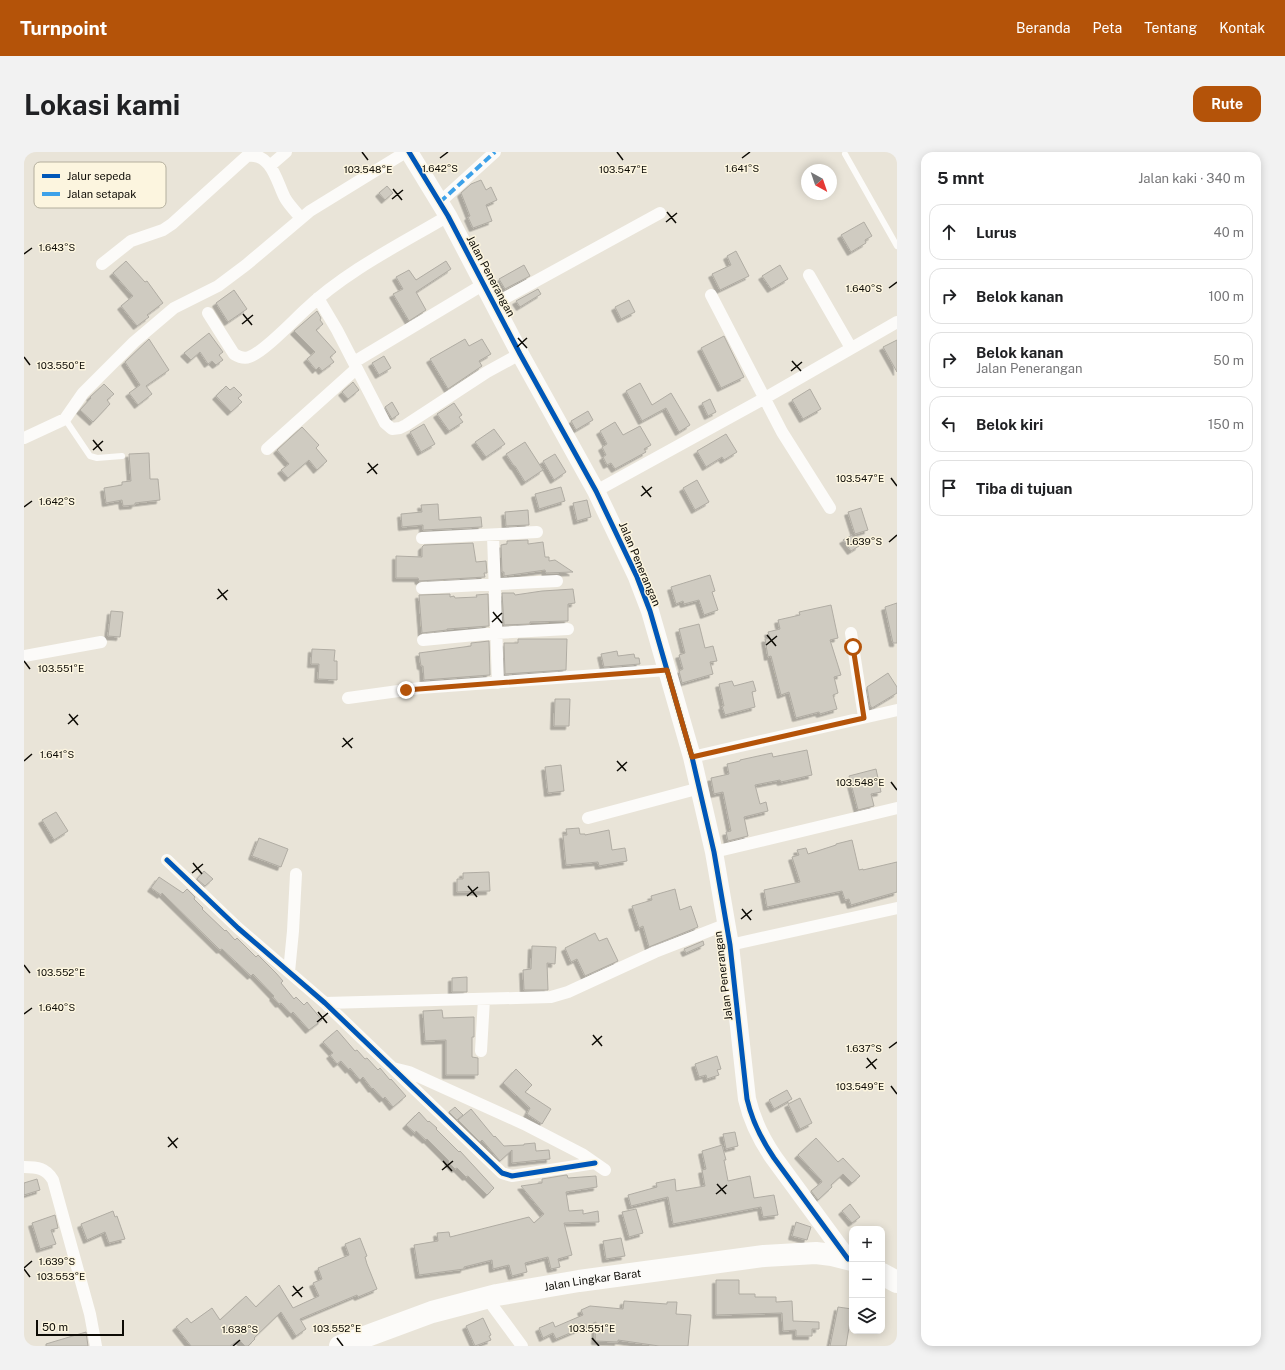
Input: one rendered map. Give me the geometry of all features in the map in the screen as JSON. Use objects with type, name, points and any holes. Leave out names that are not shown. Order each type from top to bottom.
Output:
[{"type":"highway","name":"Jalan Lingkar Barat","points":[[340,1346],[432,1312],[486,1297],[579,1281],[764,1256],[816,1253],[849,1259]]},
{"type":"highway","points":[[885,1276],[897,1282]]},
{"type":"street","points":[[102,264],[131,240],[162,230],[172,224],[247,156],[255,152],[263,154],[269,160],[285,198],[301,218]]},
{"type":"street","points":[[271,165],[286,152]]},
{"type":"street","points":[[24,438],[65,420],[83,392],[134,342],[165,315],[232,277],[301,218],[319,205],[408,152]]},
{"type":"street","name":"Jalan Penerangan","points":[[408,152],[444,209],[520,354],[596,491],[642,590],[656,630],[692,757],[714,852],[730,945],[747,1099],[755,1127],[774,1158],[849,1258]]},
{"type":"street","points":[[208,314],[234,354],[239,357],[249,358],[266,346],[318,298],[444,209],[495,152]]},
{"type":"street","points":[[494,304],[660,213]]},
{"type":"street","points":[[809,275],[851,348]]},
{"type":"street","points":[[267,449],[355,366],[484,284]]},
{"type":"street","points":[[711,294],[792,450],[830,508]]},
{"type":"street","points":[[318,298],[337,330],[385,423],[392,429],[406,425],[487,372],[520,354]]},
{"type":"street","points":[[596,491],[765,398],[897,322]]},
{"type":"street","points":[[422,538],[537,532]]},
{"type":"street","points":[[493,535],[498,683]]},
{"type":"street","points":[[422,588],[557,581]]},
{"type":"street","points":[[423,640],[496,633],[568,629]]},
{"type":"street","points":[[851,633],[864,718]]},
{"type":"street","points":[[24,656],[101,642]]},
{"type":"street","points":[[348,698],[420,688],[667,670]]},
{"type":"street","points":[[692,757],[897,710]]},
{"type":"street","points":[[588,818],[700,788]]},
{"type":"street","points":[[714,852],[897,808]]},
{"type":"street","points":[[167,860],[238,928],[325,1003],[504,1175],[512,1176],[600,1166],[582,1154],[524,1124],[409,1072],[392,1067]]},
{"type":"street","points":[[289,972],[296,874]]},
{"type":"street","points":[[730,945],[897,908]]},
{"type":"street","points":[[325,1003],[551,997],[568,992],[655,952],[727,924]]},
{"type":"street","points":[[481,1051],[484,999]]},
{"type":"street","points":[[24,1167],[41,1168],[49,1174],[53,1180],[90,1314],[96,1346]]},
{"type":"street","points":[[486,1297],[522,1346]]},
{"type":"lane","points":[[845,154],[897,246]]},
{"type":"lane","points":[[65,420],[90,456],[97,458],[122,456]]},
{"type":"building","points":[[481,180],[486,190],[491,187],[497,200],[486,205],[492,221],[473,228],[461,193],[471,184]]},
{"type":"building","points":[[387,186],[393,193],[385,200],[379,193]]},
{"type":"building","points":[[864,222],[872,236],[865,240],[866,243],[851,252],[841,235]]},
{"type":"building","points":[[736,251],[749,276],[720,290],[712,274],[731,265],[727,256]]},
{"type":"building","points":[[126,261],[145,282],[147,281],[163,303],[147,315],[149,317],[137,326],[121,306],[133,296],[113,273]]},
{"type":"building","points":[[446,261],[451,269],[416,292],[426,310],[409,321],[393,294],[403,289],[396,277],[409,270],[416,280]]},
{"type":"building","points":[[524,265],[530,276],[505,289],[499,279]]},
{"type":"building","points":[[780,265],[788,279],[771,289],[762,276]]},
{"type":"building","points":[[538,289],[541,294],[520,307],[516,301]]},
{"type":"building","points":[[234,290],[247,309],[228,322],[216,303]]},
{"type":"building","points":[[629,300],[635,312],[621,319],[615,307]]},
{"type":"building","points":[[317,311],[323,324],[316,330],[336,352],[330,357],[334,362],[322,371],[319,367],[316,370],[307,359],[315,352],[294,331]]},
{"type":"building","points":[[209,333],[223,352],[219,355],[223,360],[216,365],[212,361],[208,364],[200,352],[191,360],[184,353]]},
{"type":"building","points":[[724,336],[744,377],[721,388],[701,348]]},
{"type":"building","points":[[149,339],[169,370],[146,386],[152,394],[138,405],[129,393],[140,385],[125,362]]},
{"type":"building","points":[[465,339],[469,346],[482,339],[491,354],[479,361],[482,366],[448,389],[430,359]]},
{"type":"building","points":[[897,340],[897,372],[883,347]]},
{"type":"building","points":[[384,356],[391,368],[379,375],[372,363]]},
{"type":"building","points":[[353,382],[359,390],[348,399],[342,392]]},
{"type":"building","points":[[640,383],[652,405],[671,393],[690,425],[679,432],[666,408],[642,421],[626,391]]},
{"type":"building","points":[[104,384],[114,394],[107,400],[110,404],[93,422],[80,410],[91,398],[90,397]]},
{"type":"building","points":[[226,386],[230,390],[234,387],[242,395],[238,398],[242,402],[231,412],[216,396]]},
{"type":"building","points":[[810,389],[821,409],[803,419],[792,400]]},
{"type":"building","points":[[710,399],[716,412],[708,416],[702,403]]},
{"type":"building","points":[[392,402],[399,414],[392,419],[385,407]]},
{"type":"building","points":[[454,403],[462,415],[459,417],[463,422],[449,431],[437,414]]},
{"type":"building","points":[[588,411],[593,420],[576,430],[571,421]]},
{"type":"building","points":[[615,422],[623,435],[640,426],[651,445],[644,449],[646,452],[615,469],[611,463],[607,465],[603,457],[606,455],[602,447],[607,444],[600,431]]},
{"type":"building","points":[[424,424],[435,444],[421,452],[410,432]]},
{"type":"building","points":[[302,427],[319,445],[316,448],[327,461],[317,470],[309,460],[288,478],[281,470],[289,464],[277,450]]},
{"type":"building","points":[[494,429],[505,444],[486,457],[475,442]]},
{"type":"building","points":[[726,434],[737,452],[724,460],[722,457],[706,467],[697,451]]},
{"type":"building","points":[[525,442],[543,470],[525,482],[506,454]]},
{"type":"building","points":[[149,453],[150,479],[158,479],[160,500],[123,506],[122,500],[106,503],[104,488],[122,485],[122,482],[131,481],[129,454]]},
{"type":"building","points":[[555,454],[566,472],[554,480],[543,461]]},
{"type":"building","points":[[697,480],[709,502],[695,510],[683,488]]},
{"type":"building","points":[[561,487],[565,501],[539,509],[535,494]]},
{"type":"building","points":[[587,500],[591,517],[577,521],[573,503]]},
{"type":"building","points":[[438,504],[439,520],[481,517],[482,527],[423,530],[423,525],[402,527],[401,514],[422,512],[421,505]]},
{"type":"building","points":[[861,508],[868,530],[855,534],[848,512]]},
{"type":"building","points":[[528,510],[529,525],[506,526],[505,512]]},
{"type":"building","points":[[852,535],[859,546],[851,551],[843,540]]},
{"type":"building","points":[[528,540],[528,544],[543,542],[545,557],[549,557],[549,561],[555,560],[573,572],[546,573],[545,570],[504,576],[504,572],[502,572],[501,545],[507,544],[507,541]]},
{"type":"building","points":[[473,543],[476,562],[486,561],[487,573],[484,573],[485,577],[419,581],[418,578],[396,578],[396,556],[422,557],[422,547],[424,545]]},
{"type":"building","points":[[710,575],[715,591],[712,592],[718,610],[704,615],[699,600],[684,604],[683,601],[676,604],[671,587]]},
{"type":"building","points":[[573,589],[575,603],[568,604],[568,621],[530,622],[530,624],[504,625],[502,593],[514,593],[515,595],[542,591]]},
{"type":"building","points":[[450,594],[450,597],[454,596],[455,598],[477,597],[476,595],[488,594],[489,626],[447,629],[422,633],[419,595]]},
{"type":"building","points":[[897,603],[897,643],[893,643],[885,607]]},
{"type":"building","points":[[831,605],[838,638],[830,640],[841,675],[834,677],[838,693],[833,695],[837,709],[820,714],[819,712],[796,718],[789,692],[781,695],[771,656],[768,657],[765,639],[770,638],[768,632],[780,629],[778,620],[800,615],[799,612]]},
{"type":"building","points":[[111,611],[123,612],[120,637],[108,636]]},
{"type":"building","points":[[699,624],[705,648],[713,646],[717,661],[710,662],[713,674],[682,683],[679,671],[683,669],[679,655],[685,653],[679,629]]},
{"type":"building","points":[[518,639],[567,639],[566,670],[505,674],[504,643],[518,643]]},
{"type":"building","points":[[489,641],[490,675],[424,680],[423,666],[421,666],[419,653],[471,646],[471,643]]},
{"type":"building","points":[[312,649],[335,650],[334,661],[337,661],[337,680],[318,679],[319,664],[311,664]]},
{"type":"building","points":[[617,651],[618,656],[634,654],[635,658],[639,658],[640,664],[604,667],[601,654]]},
{"type":"building","points":[[888,673],[897,687],[897,693],[872,708],[870,705],[867,687]]},
{"type":"building","points":[[732,681],[734,686],[753,681],[756,691],[752,692],[755,707],[725,715],[722,706],[724,706],[719,684]]},
{"type":"building","points":[[555,699],[570,699],[569,726],[554,726]]},
{"type":"building","points":[[807,750],[812,775],[781,782],[780,780],[755,785],[760,804],[766,802],[768,811],[744,817],[748,836],[728,841],[726,832],[731,831],[723,792],[714,794],[711,778],[729,774],[727,764],[740,760],[772,753],[773,757]]},
{"type":"building","points":[[561,765],[564,791],[548,793],[545,767]]},
{"type":"building","points":[[876,769],[881,792],[871,794],[874,806],[858,810],[849,776]]},
{"type":"building","points":[[56,812],[68,831],[54,840],[42,820]]},
{"type":"building","points":[[579,828],[580,834],[585,835],[609,830],[612,850],[625,848],[627,861],[599,866],[598,862],[566,865],[563,835],[567,835],[566,829]]},
{"type":"building","points":[[259,838],[288,849],[281,867],[252,856]]},
{"type":"building","points":[[852,840],[859,870],[897,862],[897,892],[851,905],[849,899],[845,900],[842,891],[767,907],[764,890],[800,882],[792,857],[799,855],[797,850],[806,848],[808,854]]},
{"type":"building","points":[[204,871],[213,879],[205,886],[197,879]]},
{"type":"building","points":[[489,872],[490,891],[457,892],[457,879],[463,879],[463,873]]},
{"type":"building","points":[[159,877],[183,893],[187,889],[195,897],[194,899],[203,908],[202,909],[225,931],[226,930],[235,940],[237,938],[256,957],[258,955],[276,973],[283,981],[281,983],[294,999],[296,997],[304,1005],[307,1002],[322,1020],[309,1030],[293,1012],[291,1014],[281,1003],[279,1004],[273,997],[274,996],[253,974],[251,976],[222,949],[220,950],[162,893],[161,895],[151,888]]},
{"type":"building","points":[[675,889],[680,910],[691,906],[698,927],[649,947],[643,926],[639,928],[632,906],[652,900],[651,896]]},
{"type":"building","points":[[595,933],[599,941],[607,938],[618,961],[585,976],[577,959],[571,962],[565,948]]},
{"type":"building","points":[[703,941],[704,945],[686,953],[684,949]]},
{"type":"building","points":[[532,946],[556,947],[555,964],[547,963],[548,990],[524,990],[523,970],[531,969]]},
{"type":"building","points":[[467,977],[467,992],[452,992],[452,978]]},
{"type":"building","points":[[442,1010],[443,1018],[474,1017],[472,1057],[478,1058],[478,1075],[446,1075],[446,1040],[425,1041],[423,1011]]},
{"type":"building","points":[[337,1030],[355,1051],[357,1050],[365,1059],[367,1058],[378,1070],[380,1068],[406,1096],[393,1107],[385,1097],[383,1099],[373,1088],[372,1089],[363,1077],[360,1080],[350,1068],[349,1070],[341,1061],[337,1064],[330,1055],[333,1053],[323,1042]]},
{"type":"building","points":[[717,1056],[721,1069],[717,1070],[719,1075],[707,1079],[706,1075],[699,1077],[695,1064]]},
{"type":"building","points":[[516,1069],[532,1085],[525,1092],[551,1109],[542,1124],[527,1114],[530,1108],[503,1083]]},
{"type":"building","points":[[787,1090],[792,1099],[774,1109],[769,1100]]},
{"type":"building","points":[[800,1098],[812,1123],[800,1129],[788,1104]]},
{"type":"building","points":[[455,1107],[463,1115],[457,1120],[449,1112]]},
{"type":"building","points":[[471,1109],[494,1137],[495,1136],[504,1146],[535,1143],[536,1151],[549,1150],[550,1159],[512,1163],[512,1150],[500,1161],[482,1140],[480,1142],[458,1120]]},
{"type":"building","points":[[419,1112],[428,1122],[429,1121],[437,1128],[436,1129],[459,1152],[460,1151],[494,1188],[487,1195],[468,1176],[466,1177],[457,1168],[455,1169],[427,1139],[426,1140],[416,1131],[415,1133],[406,1125]]},
{"type":"building","points":[[735,1132],[738,1146],[726,1149],[723,1134]]},
{"type":"building","points":[[816,1138],[838,1162],[843,1158],[860,1176],[852,1183],[843,1174],[818,1200],[811,1191],[822,1182],[798,1155]]},
{"type":"building","points":[[722,1145],[726,1160],[724,1160],[728,1181],[750,1176],[754,1198],[774,1195],[778,1215],[763,1217],[761,1207],[673,1224],[668,1197],[631,1206],[628,1195],[657,1187],[656,1183],[675,1179],[676,1191],[705,1186],[702,1170],[706,1169],[702,1151]]},
{"type":"building","points":[[567,1175],[568,1178],[596,1176],[597,1187],[566,1192],[569,1211],[583,1210],[583,1214],[598,1211],[599,1222],[564,1223],[572,1255],[558,1259],[560,1267],[551,1269],[548,1257],[525,1263],[527,1272],[512,1276],[509,1265],[493,1269],[492,1260],[464,1267],[464,1269],[419,1275],[414,1245],[438,1241],[437,1233],[449,1232],[450,1237],[529,1217],[534,1223],[544,1214],[521,1186],[542,1183],[542,1179]]},
{"type":"building","points":[[37,1179],[40,1190],[24,1195],[24,1183]]},
{"type":"building","points":[[850,1204],[860,1217],[852,1223],[842,1211]]},
{"type":"building","points":[[636,1209],[643,1233],[629,1237],[622,1212]]},
{"type":"building","points":[[113,1211],[115,1217],[117,1216],[125,1239],[109,1243],[105,1232],[87,1240],[81,1224]]},
{"type":"building","points":[[55,1215],[58,1228],[51,1230],[56,1244],[40,1249],[32,1223]]},
{"type":"building","points":[[796,1222],[811,1227],[807,1240],[792,1236]]},
{"type":"building","points":[[360,1238],[367,1256],[365,1257],[367,1264],[377,1289],[358,1297],[357,1295],[300,1319],[306,1329],[296,1336],[281,1312],[254,1338],[255,1339],[248,1346],[245,1346],[239,1340],[230,1346],[191,1346],[176,1327],[187,1318],[191,1323],[212,1308],[220,1320],[246,1296],[256,1307],[279,1285],[293,1308],[319,1296],[313,1283],[322,1279],[318,1268],[349,1255],[345,1244]]},
{"type":"building","points":[[621,1238],[625,1256],[606,1259],[603,1241]]},
{"type":"building","points":[[716,1280],[739,1280],[739,1294],[755,1294],[755,1297],[776,1297],[776,1302],[792,1301],[793,1321],[819,1322],[819,1329],[812,1329],[812,1336],[796,1336],[796,1330],[783,1331],[782,1313],[716,1315]]},
{"type":"building","points":[[624,1301],[667,1304],[667,1302],[677,1302],[676,1314],[691,1315],[688,1346],[659,1346],[618,1340],[618,1342],[595,1341],[596,1322],[556,1339],[553,1333],[543,1338],[539,1328],[553,1322],[555,1327],[583,1315],[581,1310],[590,1306],[623,1309]]},
{"type":"building","points":[[838,1307],[849,1309],[849,1328],[846,1346],[830,1346]]},
{"type":"building","points":[[483,1318],[491,1335],[489,1336],[491,1340],[475,1346],[466,1326]]},
{"type":"building","points":[[86,1332],[88,1346],[46,1346],[46,1344]]},
{"type":"marked path","points":[[440,202],[495,152]]},
{"type":"cycle path","points":[[409,152],[448,216],[520,354],[596,491],[637,577],[650,611],[692,757],[714,852],[730,945],[749,1107],[761,1137],[769,1151],[848,1259]]},
{"type":"cycle path","points":[[167,860],[238,928],[325,1003],[502,1173],[512,1176],[595,1163]]},
{"type":"route","points":[[406,690],[667,670],[692,757],[864,718],[853,647]]}]
